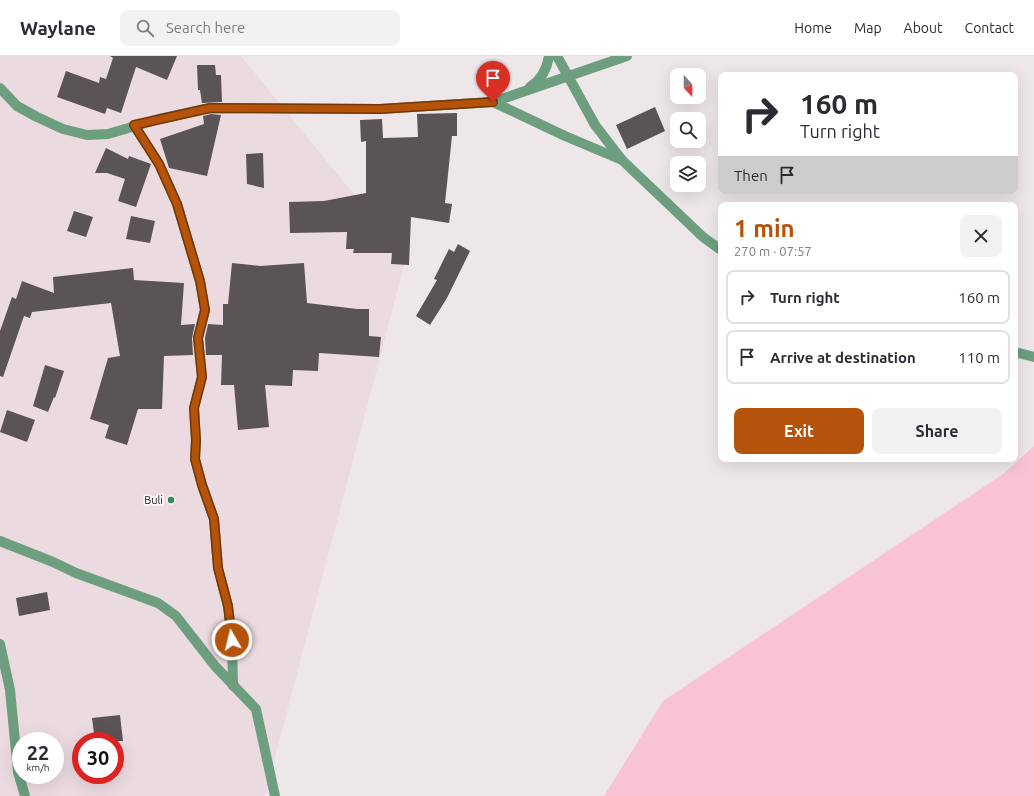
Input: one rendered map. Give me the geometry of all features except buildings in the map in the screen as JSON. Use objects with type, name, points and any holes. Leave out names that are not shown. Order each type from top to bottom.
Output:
[{"type":"street","points":[[522,92],[541,78],[548,64],[549,56]]},
{"type":"street","points":[[557,56],[595,125],[622,160],[703,237],[718,248]]},
{"type":"street","points":[[0,88],[17,106],[63,130],[94,135],[108,134],[134,125],[210,108],[380,109],[493,102],[627,56]]},
{"type":"street","points":[[493,102],[565,136],[622,160]]},
{"type":"street","points":[[134,125],[159,164],[177,204],[200,281],[205,310],[198,338],[202,377],[194,408],[196,440],[195,459],[214,519],[218,568],[228,606],[232,640],[233,686]]},
{"type":"street","points":[[1018,353],[1034,357]]},
{"type":"street","points":[[0,541],[76,573],[158,603],[176,616],[215,666],[256,709],[275,796]]},
{"type":"street","points":[[0,644],[10,690],[18,772],[25,796]]},
{"type":"shaded area","name":"Buli","points":[[0,56],[241,56],[406,258],[265,796],[0,796]]},
{"type":"shaded area","points":[[1034,446],[1034,796],[604,796],[663,701],[1003,474]]},
{"type":"place","name":"Buli","points":[[171,500]]},
{"type":"route","points":[[232,640],[228,606],[218,568],[214,519],[195,459],[196,440],[194,408],[202,377],[198,338],[205,310],[200,281],[177,204],[159,164],[134,125],[210,108],[380,109],[493,102]]}]
